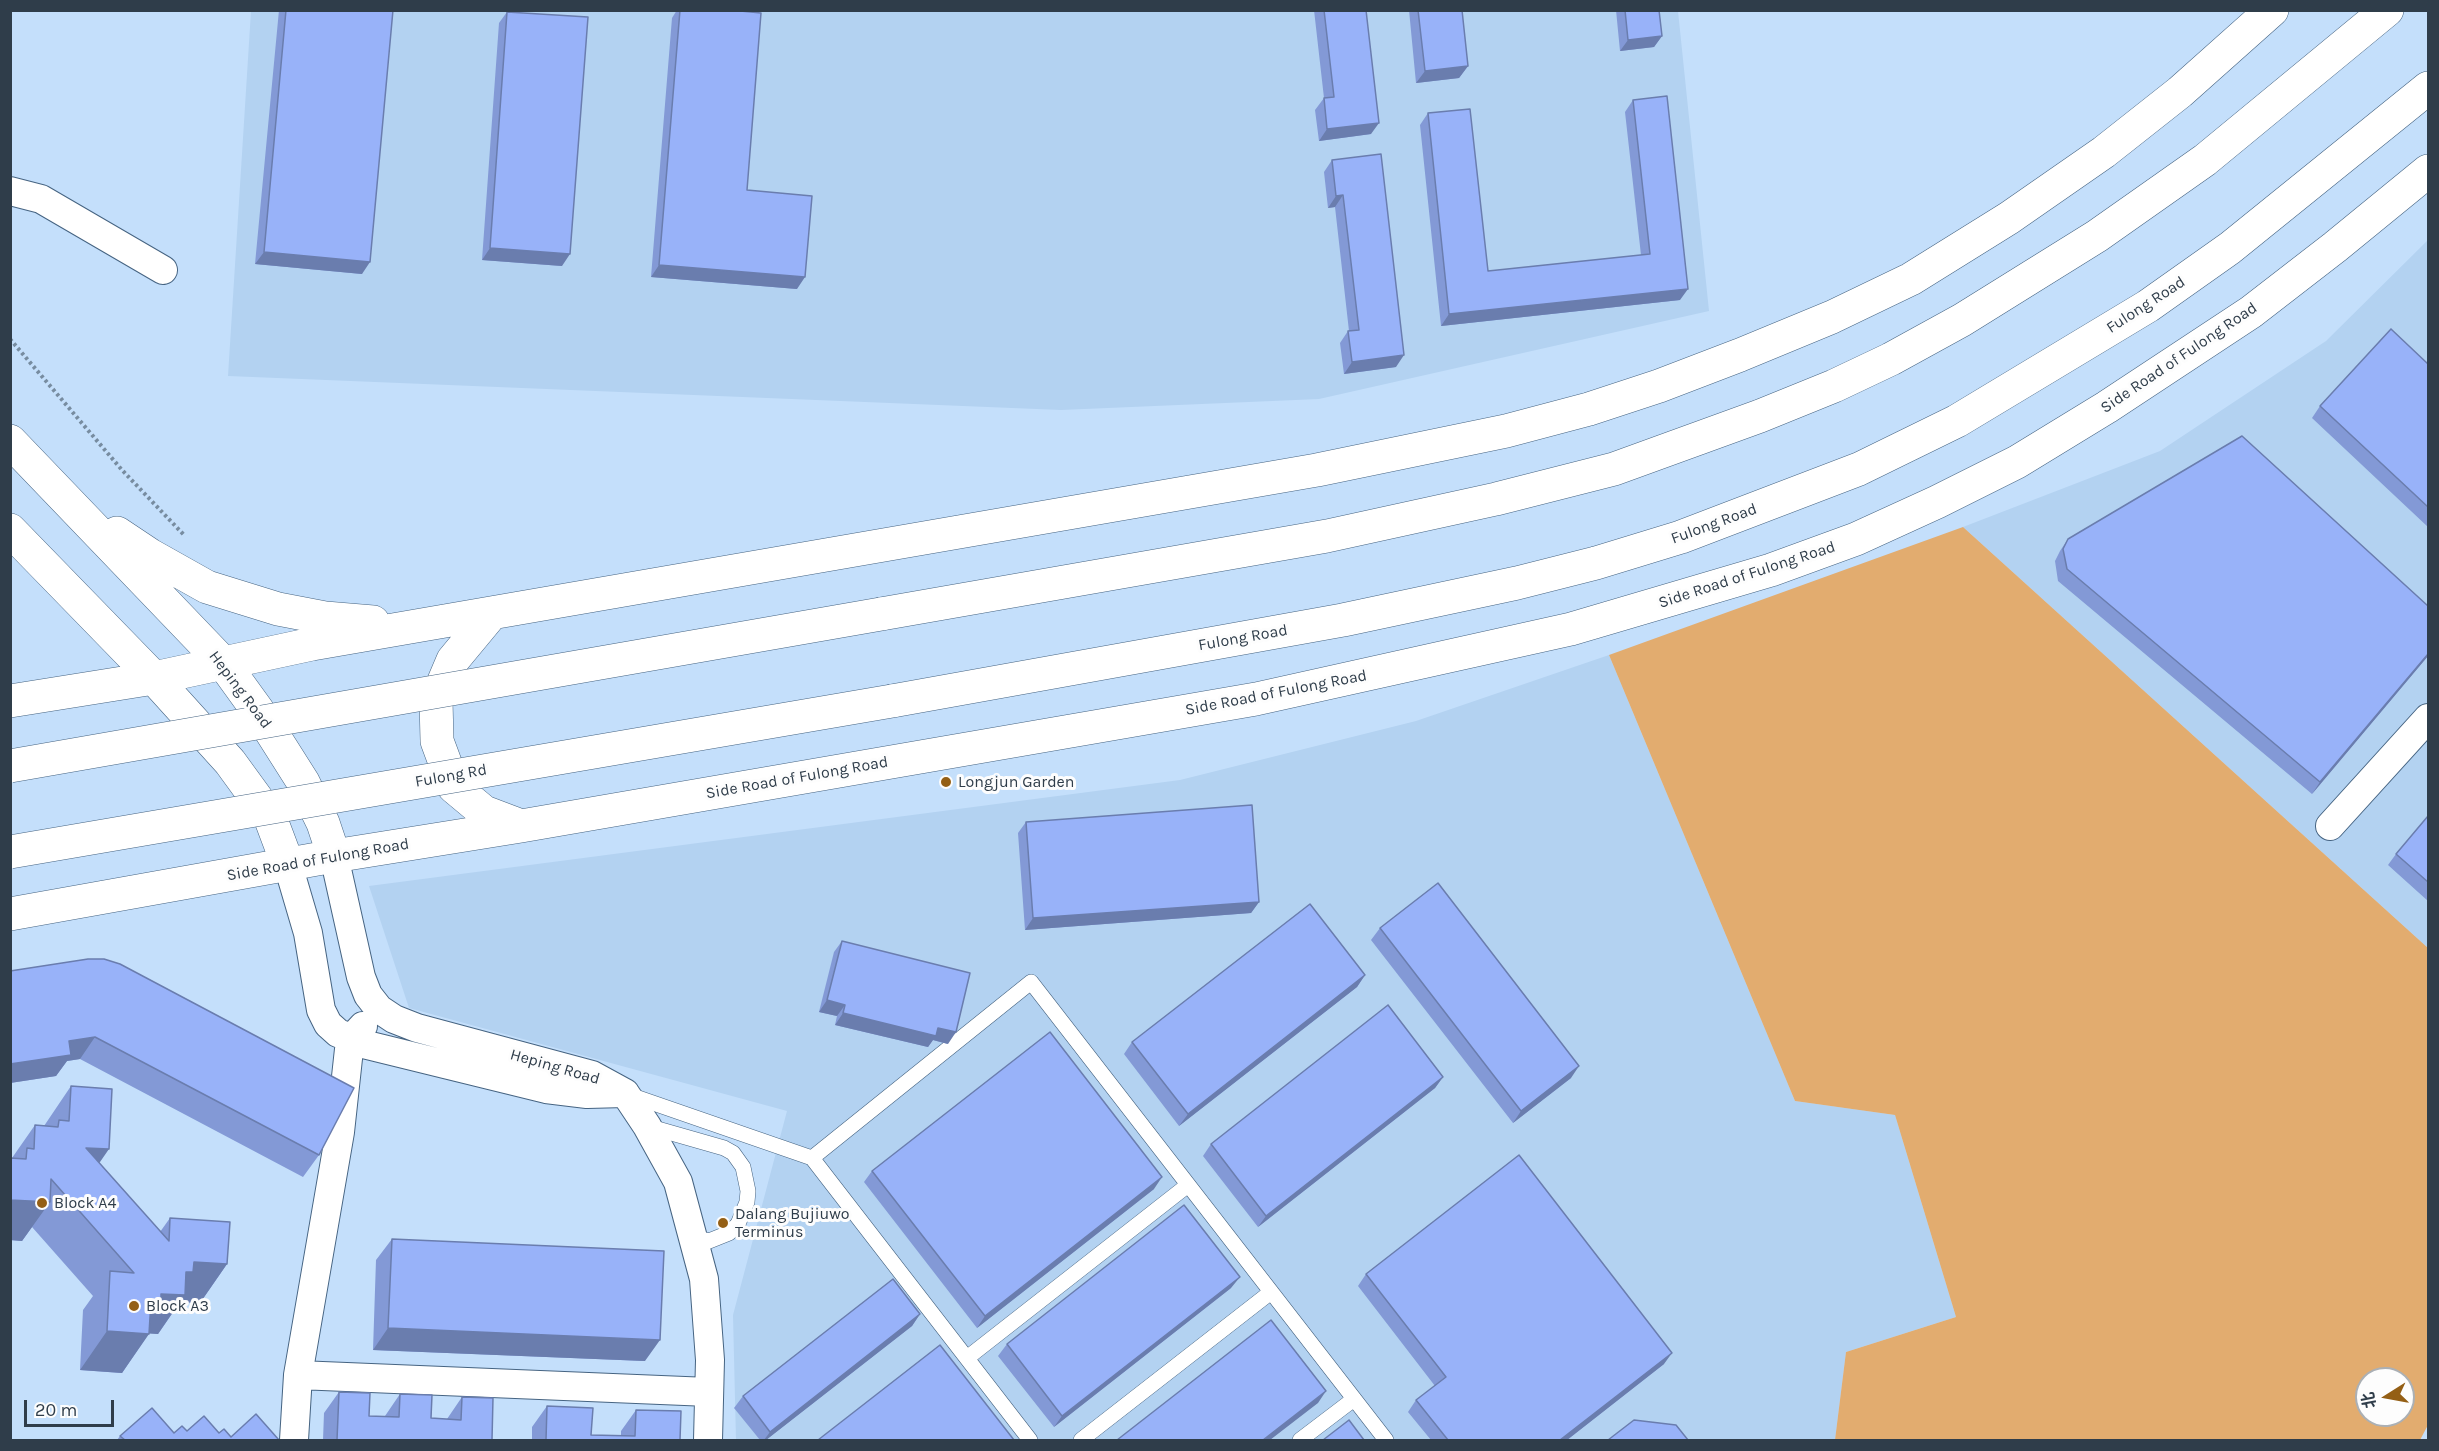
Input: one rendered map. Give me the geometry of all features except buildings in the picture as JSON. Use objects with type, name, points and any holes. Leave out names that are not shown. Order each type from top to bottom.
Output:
[{"type":"main road","points":[[10,701],[154,678],[312,644],[1317,470],[1506,431],[1589,409],[1659,386],[1832,317],[1911,279],[2009,218],[2104,152],[2180,92],[2272,10]]},
{"type":"main road","points":[[10,766],[1327,536],[1496,499],[1614,469],[1760,416],[1834,386],[1891,359],[1989,304],[2097,236],[2205,160],[2387,10]]},
{"type":"main road","name":"Fulong Road","points":[[892,701],[1343,620],[1517,583],[1596,563],[1681,537],[1859,469],[1957,421],[2148,306],[2230,248],[2428,88]]},
{"type":"main road","name":"Side Road of Fulong Road","points":[[10,914],[334,856],[521,826],[1256,699],[1571,629],[1771,570],[1856,538],[1937,502],[2017,462],[2187,356],[2251,312],[2428,171]]},
{"type":"main road","name":"Heping Road","points":[[10,441],[224,664],[258,711],[303,782],[323,823],[334,856]]},
{"type":"main road","points":[[65,498],[150,555],[207,586],[278,609],[325,618],[383,623],[438,623]]},
{"type":"main road","name":"Heping Road","points":[[10,530],[154,678],[230,762],[270,817],[288,865]]},
{"type":"main road","points":[[492,613],[453,660],[436,700],[436,741],[454,787],[484,812],[521,826]]},
{"type":"main road","name":"Fulong Rd","points":[[10,852],[892,701]]},
{"type":"street","points":[[10,191],[41,199],[163,270]]},
{"type":"street","points":[[2330,826],[2428,718]]},
{"type":"street","name":"Heping Road","points":[[334,856],[361,977],[368,995],[379,1009],[394,1019],[417,1029],[592,1075],[625,1093]]},
{"type":"street","name":"Heping Road","points":[[288,865],[308,933],[321,1010],[328,1024],[350,1040],[546,1089],[587,1094],[625,1093]]},
{"type":"street","points":[[294,1440],[298,1374],[340,1132],[350,1040],[379,1009]]},
{"type":"street","points":[[625,1093],[647,1126],[678,1182],[704,1279],[707,1305],[708,1440]]},
{"type":"street","points":[[298,1374],[709,1392]]},
{"type":"lane","points":[[812,1158],[1031,982],[1386,1440]]},
{"type":"lane","points":[[625,1093],[812,1158],[1030,1440]]},
{"type":"lane","points":[[647,1126],[724,1148],[733,1153],[744,1167],[747,1202],[738,1224],[729,1233],[709,1241],[701,1239],[692,1230]]},
{"type":"lane","points":[[967,1358],[1188,1185]]},
{"type":"lane","points":[[1081,1440],[1271,1292]]},
{"type":"lane","points":[[1300,1440],[1354,1399]]},
{"type":"path","points":[[10,339],[122,470],[189,540]]},
{"type":"shaded area","points":[[251,11],[1678,11],[1709,311],[1319,399],[1061,410],[228,376]]},
{"type":"shaded area","points":[[2428,240],[2428,948],[1963,527],[2160,451],[2326,341]]},
{"type":"shaded area","points":[[1963,527],[2428,948],[2428,1425],[2420,1440],[1835,1440],[1846,1352],[1956,1317],[1895,1115],[1795,1101],[1609,655]]},
{"type":"shaded area","points":[[1609,655],[1795,1101],[1895,1115],[1956,1317],[1846,1352],[1835,1440],[736,1440],[733,1315],[787,1111],[409,1008],[369,886],[1180,780],[1416,721]]},
{"type":"place","name":"Longjun Garden","points":[[946,782]]},
{"type":"place","name":"Block A4","points":[[42,1203]]},
{"type":"place","name":"Dalang Bujiuwo Terminus","points":[[723,1223]]},
{"type":"place","name":"Block A3","points":[[134,1306]]}]
